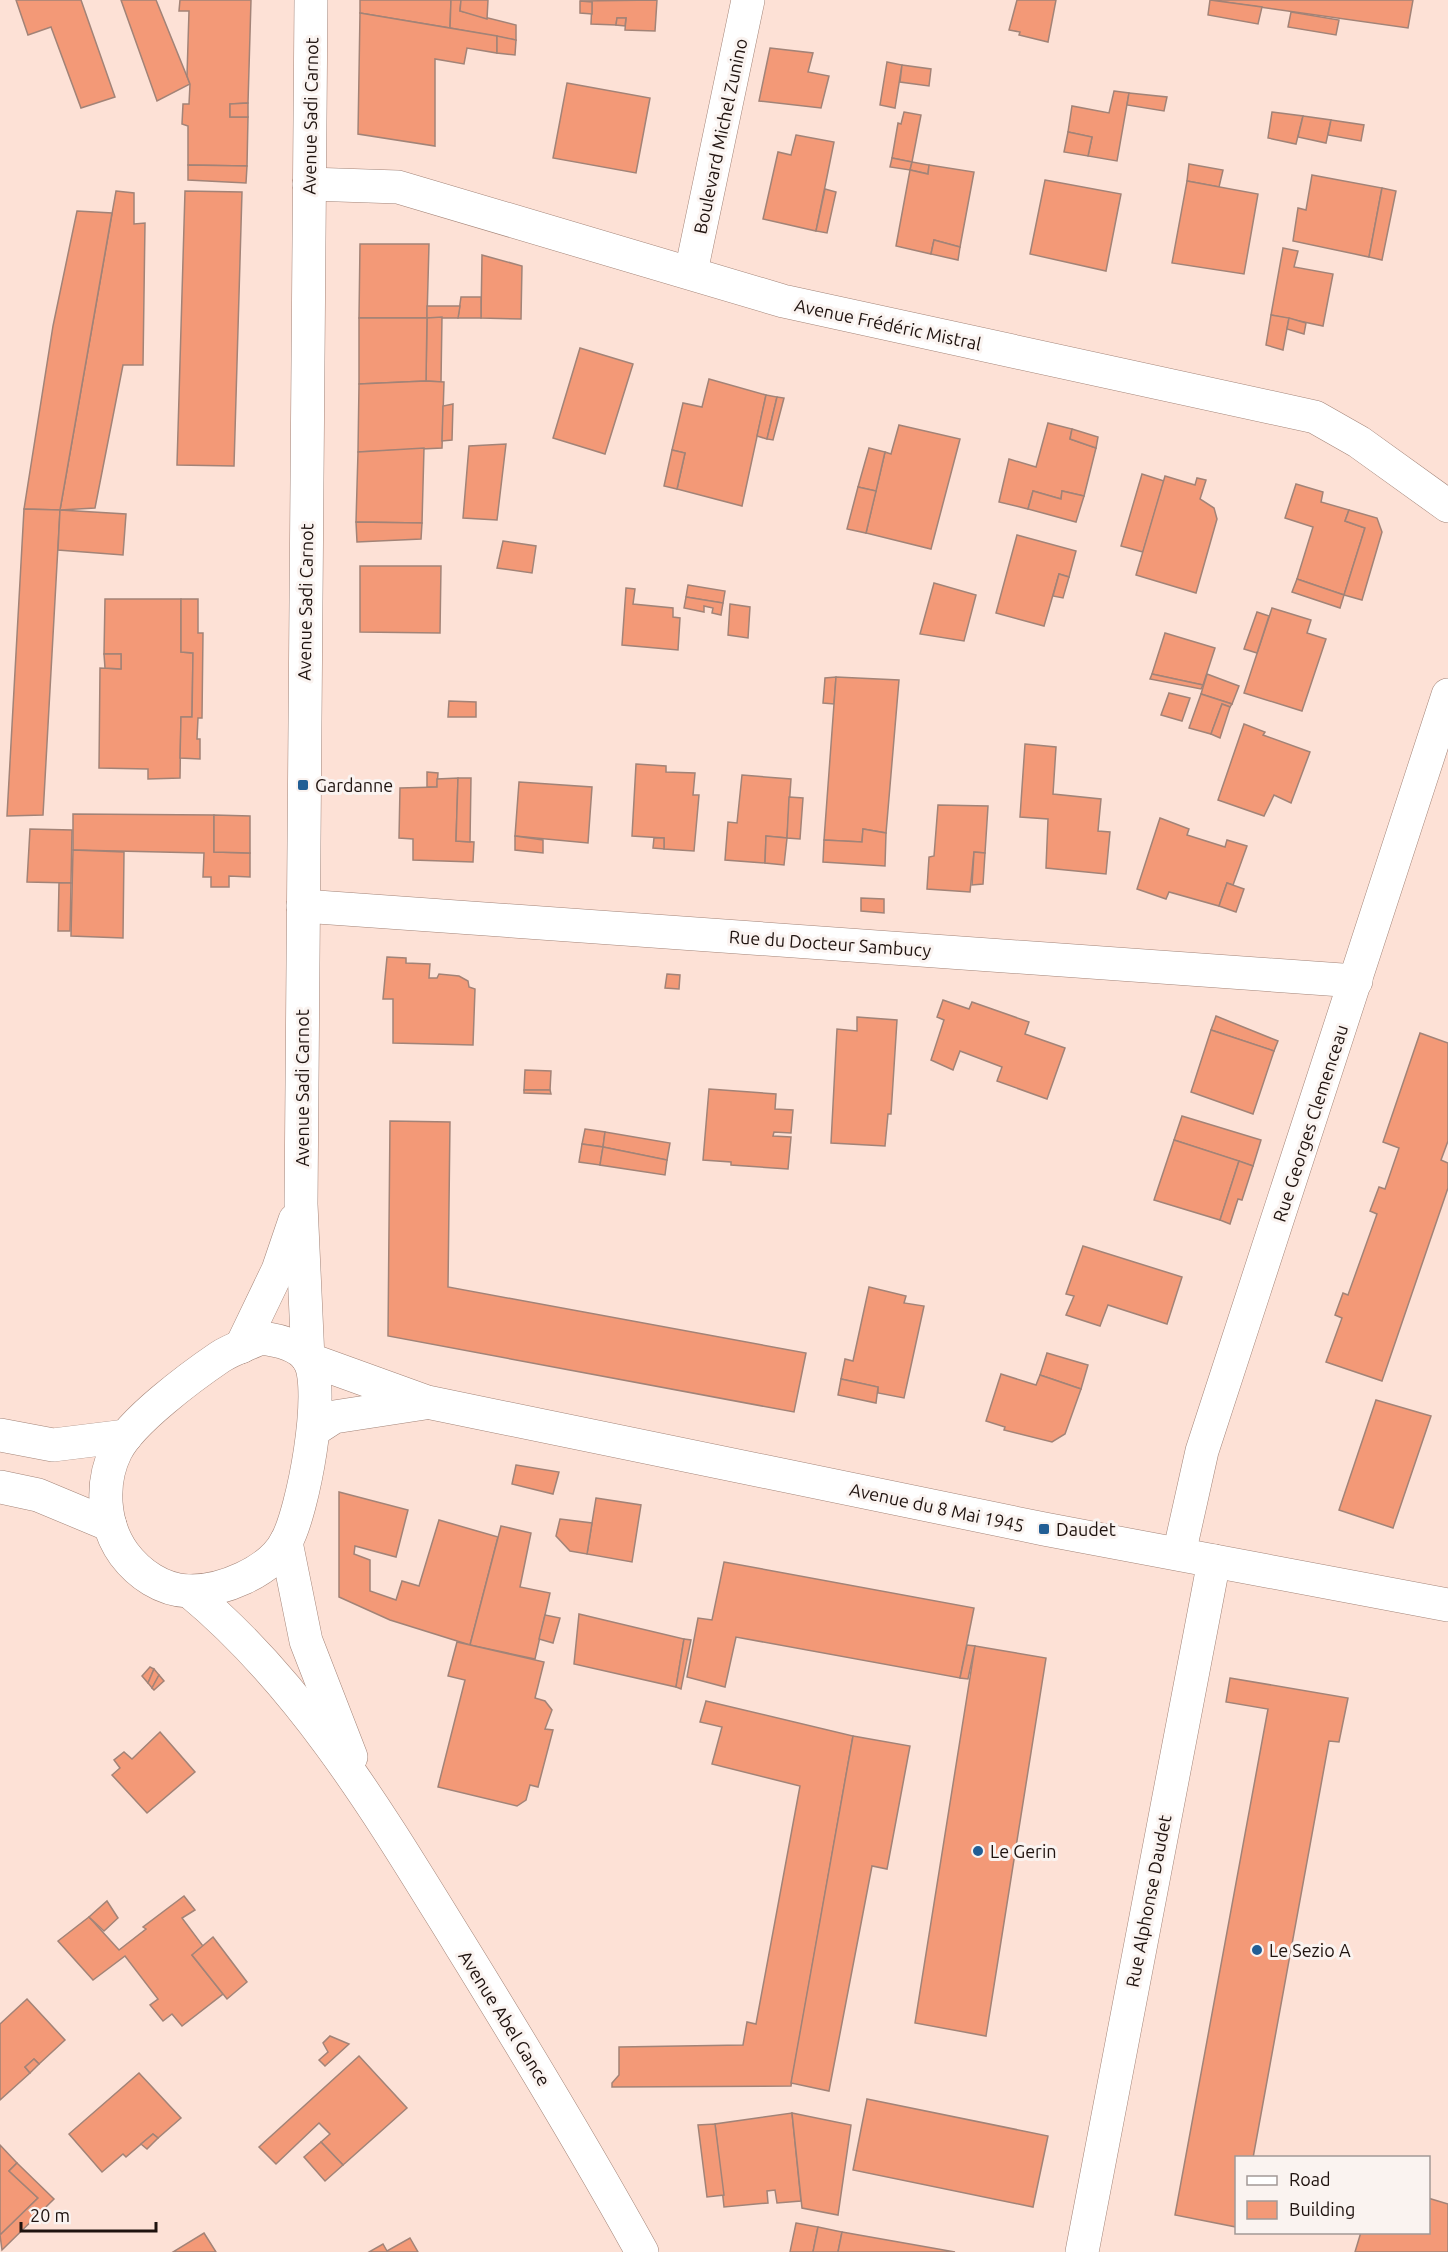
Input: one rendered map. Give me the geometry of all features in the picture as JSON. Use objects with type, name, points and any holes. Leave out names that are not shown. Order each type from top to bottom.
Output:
[{"type":"street","name":"Avenue Sadi Carnot","points":[[286,1542],[297,1507],[314,1430],[315,1376],[308,1359],[301,1204],[311,0]]},
{"type":"street","name":"Boulevard Michel Zunino","points":[[691,272],[748,0]]},
{"type":"street","name":"Avenue Frédéric Mistral","points":[[309,184],[398,187],[783,301],[1315,417],[1359,442],[1448,506]]},
{"type":"street","name":"Rue Georges Clemenceau","points":[[1179,1554],[1202,1451],[1448,695]]},
{"type":"street","name":"Rue du Docteur Sambucy","points":[[303,906],[1356,981]]},
{"type":"street","name":"Avenue Sadi Carnot","points":[[241,1347],[278,1270],[301,1204]]},
{"type":"street","name":"Avenue du 8 Mai 1945","points":[[189,1591],[156,1582],[135,1570],[120,1548],[110,1525],[106,1484],[116,1450],[126,1436],[167,1398],[221,1356],[261,1338],[280,1340],[308,1359],[427,1402],[1214,1562],[1448,1605]]},
{"type":"street","name":"Avenue du 8 Mai 1945","points":[[314,1430],[334,1417],[427,1402]]},
{"type":"street","points":[[0,1435],[53,1445],[126,1436]]},
{"type":"street","points":[[0,1487],[38,1495],[110,1525]]},
{"type":"street","points":[[189,1591],[213,1589],[253,1573],[286,1542]]},
{"type":"street","name":"Avenue Abel Gance","points":[[286,1542],[306,1641],[362,1786]]},
{"type":"street","name":"Rue Alphonse Daudet","points":[[1083,2247],[1214,1562]]},
{"type":"street","name":"Avenue Abel Gance","points":[[189,1591],[229,1624],[265,1663],[362,1786],[587,2151],[642,2252]]},
{"type":"building","points":[[16,0],[81,0],[115,97],[81,108],[51,27],[28,35]]},
{"type":"building","points":[[121,0],[156,0],[190,84],[157,101]]},
{"type":"building","points":[[180,0],[251,0],[248,103],[230,104],[230,117],[248,117],[247,166],[188,165],[188,126],[182,124],[183,104],[189,104],[190,84],[187,76],[189,11],[179,11]]},
{"type":"building","points":[[360,0],[451,0],[450,28],[360,13]]},
{"type":"building","points":[[451,0],[461,0],[460,11],[516,25],[516,40],[450,28]]},
{"type":"building","points":[[461,0],[488,0],[487,19],[460,11]]},
{"type":"building","points":[[657,0],[655,31],[625,30],[626,18],[617,18],[616,25],[591,24],[592,2],[580,1]]},
{"type":"building","points":[[1017,0],[1056,0],[1048,42],[1019,35],[1020,32],[1009,30]]},
{"type":"building","points":[[1210,0],[1413,0],[1408,28]]},
{"type":"building","points":[[1210,0],[1262,7],[1258,24],[1208,15]]},
{"type":"building","points":[[580,1],[592,2],[592,14],[580,13]]},
{"type":"building","points":[[1291,12],[1339,20],[1336,35],[1288,27]]},
{"type":"building","points":[[360,13],[497,36],[497,53],[467,48],[464,64],[435,59],[435,146],[358,134]]},
{"type":"building","points":[[617,18],[626,18],[625,26],[616,25]]},
{"type":"building","points":[[497,36],[516,40],[515,55],[497,53]]},
{"type":"building","points":[[770,48],[813,53],[808,72],[829,76],[821,108],[759,101]]},
{"type":"building","points":[[887,62],[902,65],[895,108],[880,105]]},
{"type":"building","points":[[902,65],[931,69],[929,86],[900,82]]},
{"type":"building","points":[[567,83],[650,98],[636,173],[553,158]]},
{"type":"building","points":[[1114,91],[1129,93],[1117,161],[1088,156],[1092,137],[1068,132],[1072,106],[1109,113]]},
{"type":"building","points":[[1129,93],[1167,97],[1164,111],[1127,105]]},
{"type":"building","points":[[248,103],[248,117],[230,117],[230,104]]},
{"type":"building","points":[[904,112],[921,115],[912,162],[892,158],[898,123],[901,124]]},
{"type":"building","points":[[1272,112],[1303,116],[1296,144],[1268,138]]},
{"type":"building","points":[[1303,116],[1331,120],[1326,143],[1298,137]]},
{"type":"building","points":[[1331,120],[1364,125],[1361,141],[1328,135]]},
{"type":"building","points":[[1068,132],[1092,137],[1088,156],[1064,152]]},
{"type":"building","points":[[796,135],[834,142],[816,231],[763,219],[778,152],[791,155]]},
{"type":"building","points":[[892,158],[912,162],[910,170],[890,167]]},
{"type":"building","points":[[912,162],[929,165],[928,174],[910,170]]},
{"type":"building","points":[[1189,164],[1223,170],[1219,187],[1187,181]]},
{"type":"building","points":[[188,165],[247,166],[246,183],[188,180]]},
{"type":"building","points":[[929,165],[974,172],[960,247],[934,240],[931,254],[896,246],[910,170],[928,174]]},
{"type":"building","points":[[1312,175],[1382,188],[1369,257],[1293,241],[1298,208],[1306,210]]},
{"type":"building","points":[[1045,180],[1121,194],[1106,271],[1030,254]]},
{"type":"building","points":[[1187,181],[1258,194],[1244,274],[1172,263]]},
{"type":"building","points":[[1382,188],[1396,191],[1382,260],[1369,257]]},
{"type":"building","points":[[825,189],[836,192],[827,233],[816,231]]},
{"type":"building","points":[[116,191],[134,193],[134,224],[145,223],[143,365],[123,365],[95,508],[60,510]]},
{"type":"building","points":[[185,191],[242,192],[234,466],[177,465]]},
{"type":"building","points":[[77,211],[112,213],[60,510],[24,509],[53,326]]},
{"type":"building","points":[[934,240],[960,247],[958,260],[931,254]]},
{"type":"building","points":[[360,244],[429,244],[427,318],[359,318]]},
{"type":"building","points":[[1283,248],[1298,251],[1294,267],[1333,274],[1323,326],[1271,315]]},
{"type":"building","points":[[482,255],[522,266],[521,319],[481,318]]},
{"type":"building","points":[[461,297],[481,297],[481,318],[458,318]]},
{"type":"building","points":[[427,306],[460,306],[458,318],[427,318]]},
{"type":"building","points":[[1271,315],[1289,318],[1283,350],[1266,345]]},
{"type":"building","points":[[442,317],[441,382],[426,381],[427,318]]},
{"type":"building","points":[[359,318],[427,318],[426,381],[359,384]]},
{"type":"building","points":[[1289,318],[1306,323],[1304,334],[1287,329]]},
{"type":"building","points":[[580,348],[633,364],[605,454],[553,438]]},
{"type":"building","points":[[709,379],[766,395],[742,506],[677,489],[685,453],[672,450],[683,403],[702,407]]},
{"type":"building","points":[[444,382],[442,448],[358,452],[359,384]]},
{"type":"building","points":[[766,395],[777,397],[767,439],[757,436]]},
{"type":"building","points":[[777,397],[784,398],[773,440],[767,439]]},
{"type":"building","points":[[453,404],[452,440],[442,441],[443,406]]},
{"type":"building","points":[[1048,423],[1072,429],[1070,439],[1096,448],[1084,496],[1062,491],[1061,499],[1033,491],[1028,509],[999,502],[1009,459],[1036,467]]},
{"type":"building","points":[[899,425],[960,439],[931,549],[866,533],[885,452],[891,454]]},
{"type":"building","points":[[1072,429],[1098,437],[1096,448],[1070,439]]},
{"type":"building","points":[[506,444],[497,520],[463,518],[469,446]]},
{"type":"building","points":[[424,448],[422,523],[356,522],[358,452]]},
{"type":"building","points":[[869,448],[885,452],[876,491],[858,487]]},
{"type":"building","points":[[672,450],[685,453],[677,489],[664,486]]},
{"type":"building","points":[[1142,474],[1164,481],[1143,552],[1121,546]]},
{"type":"building","points":[[1165,476],[1195,485],[1197,478],[1206,480],[1200,499],[1214,508],[1217,519],[1196,593],[1136,575]]},
{"type":"building","points":[[1296,484],[1323,492],[1321,502],[1349,510],[1345,521],[1365,528],[1344,595],[1297,579],[1313,527],[1285,518]]},
{"type":"building","points":[[858,487],[876,491],[866,533],[847,529]]},
{"type":"building","points":[[1033,491],[1061,499],[1062,491],[1084,496],[1076,522],[1028,509]]},
{"type":"building","points":[[24,509],[60,510],[43,815],[7,816]]},
{"type":"building","points":[[60,510],[126,514],[123,555],[58,550]]},
{"type":"building","points":[[1349,510],[1377,518],[1382,532],[1362,600],[1344,595],[1365,528],[1345,521]]},
{"type":"building","points":[[356,522],[422,523],[421,539],[357,542]]},
{"type":"building","points":[[1017,535],[1076,551],[1069,577],[1059,574],[1044,626],[996,613]]},
{"type":"building","points":[[503,541],[536,546],[532,573],[497,568]]},
{"type":"building","points":[[360,566],[441,566],[440,633],[360,632]]},
{"type":"building","points":[[1059,574],[1069,577],[1063,598],[1053,596]]},
{"type":"building","points":[[1297,579],[1344,595],[1340,608],[1292,592]]},
{"type":"building","points":[[934,583],[976,595],[964,641],[920,634]]},
{"type":"building","points":[[688,585],[725,591],[723,603],[686,597]]},
{"type":"building","points":[[626,588],[635,589],[633,604],[673,608],[673,617],[680,618],[678,650],[622,645]]},
{"type":"building","points":[[686,597],[723,603],[721,615],[712,613],[713,608],[704,606],[704,612],[684,608]]},
{"type":"building","points":[[105,599],[181,599],[181,652],[193,653],[192,717],[181,717],[180,778],[148,779],[148,769],[99,768],[100,668],[121,669],[121,654],[104,654]]},
{"type":"building","points":[[181,599],[198,599],[198,633],[203,633],[202,718],[198,718],[197,739],[200,739],[200,759],[180,758],[181,717],[192,717],[193,653],[181,652]]},
{"type":"building","points":[[730,604],[750,607],[748,638],[728,635]]},
{"type":"building","points":[[1272,608],[1311,620],[1307,633],[1326,639],[1302,711],[1244,693]]},
{"type":"building","points":[[1257,612],[1269,616],[1257,653],[1244,649]]},
{"type":"building","points":[[1165,633],[1215,648],[1203,685],[1152,674]]},
{"type":"building","points":[[104,654],[121,654],[121,669],[105,668]]},
{"type":"building","points":[[1152,674],[1203,685],[1201,689],[1150,679]]},
{"type":"building","points":[[1207,674],[1239,686],[1232,704],[1201,694]]},
{"type":"building","points":[[836,677],[834,704],[823,703],[825,678]]},
{"type":"building","points":[[836,677],[899,680],[886,833],[863,829],[862,842],[824,840]]},
{"type":"building","points":[[1169,693],[1190,698],[1182,721],[1161,715]]},
{"type":"building","points":[[1201,694],[1232,704],[1230,707],[1222,704],[1211,734],[1189,728]]},
{"type":"building","points":[[449,701],[476,702],[476,717],[448,717]]},
{"type":"building","points":[[1222,704],[1230,707],[1220,738],[1211,734]]},
{"type":"building","points":[[1244,724],[1265,732],[1263,735],[1310,752],[1291,803],[1274,795],[1264,816],[1218,800]]},
{"type":"building","points":[[1025,744],[1056,747],[1053,794],[1101,799],[1098,831],[1110,832],[1106,874],[1046,868],[1048,819],[1020,817]]},
{"type":"building","points":[[636,764],[666,766],[666,772],[695,773],[693,795],[699,795],[694,851],[664,849],[664,838],[632,836]]},
{"type":"building","points":[[427,772],[438,773],[437,787],[427,787]]},
{"type":"building","points":[[742,775],[791,779],[787,838],[766,836],[765,863],[725,860],[728,822],[737,823]]},
{"type":"building","points":[[458,778],[456,841],[474,842],[473,862],[413,860],[413,839],[399,838],[400,788],[437,787],[437,779]]},
{"type":"building","points":[[458,778],[471,778],[470,842],[456,841]]},
{"type":"building","points":[[519,782],[592,787],[588,843],[515,836]]},
{"type":"building","points":[[789,797],[803,798],[800,839],[787,838]]},
{"type":"building","points":[[938,805],[988,806],[985,853],[974,852],[970,892],[927,889],[929,857],[934,856]]},
{"type":"building","points":[[73,814],[214,815],[214,852],[250,853],[250,877],[229,876],[229,887],[211,887],[211,877],[203,877],[204,853],[73,850]]},
{"type":"building","points":[[214,815],[250,816],[250,853],[214,852]]},
{"type":"building","points":[[1160,818],[1189,829],[1187,835],[1225,847],[1227,840],[1247,846],[1233,885],[1227,883],[1219,906],[1169,892],[1166,899],[1137,889]]},
{"type":"building","points":[[30,829],[72,830],[71,883],[27,882]]},
{"type":"building","points":[[863,829],[886,833],[885,866],[823,862],[824,840],[862,842]]},
{"type":"building","points":[[515,836],[543,840],[543,853],[515,850]]},
{"type":"building","points":[[766,836],[787,838],[784,865],[765,863]]},
{"type":"building","points":[[654,838],[664,838],[664,849],[653,848]]},
{"type":"building","points":[[73,850],[124,852],[123,938],[71,936]]},
{"type":"building","points":[[974,852],[985,853],[983,884],[972,885]]},
{"type":"building","points":[[59,883],[71,883],[70,931],[58,931]]},
{"type":"building","points":[[1227,883],[1244,889],[1236,912],[1219,906]]},
{"type":"building","points":[[861,898],[884,899],[884,913],[861,911]]},
{"type":"building","points":[[387,957],[406,958],[406,963],[430,964],[429,978],[437,978],[439,974],[459,976],[468,981],[469,987],[475,989],[473,1045],[393,1043],[393,999],[383,999]]},
{"type":"building","points":[[667,974],[680,975],[679,989],[665,988]]},
{"type":"building","points":[[943,1000],[969,1009],[972,1002],[1029,1022],[1025,1034],[1065,1048],[1047,1099],[997,1081],[1002,1067],[960,1051],[953,1070],[931,1060],[944,1020],[937,1017]]},
{"type":"building","points":[[1216,1016],[1278,1041],[1274,1051],[1211,1030]]},
{"type":"building","points":[[857,1017],[897,1020],[891,1114],[888,1114],[885,1146],[831,1143],[837,1029],[857,1031]]},
{"type":"building","points":[[1211,1030],[1274,1051],[1253,1114],[1191,1092]]},
{"type":"building","points":[[1420,1033],[1448,1043],[1448,1141],[1441,1160],[1448,1163],[1448,1188],[1382,1381],[1326,1362],[1342,1318],[1335,1315],[1343,1293],[1348,1295],[1377,1214],[1370,1211],[1379,1187],[1385,1189],[1399,1148],[1383,1142]]},
{"type":"building","points":[[525,1070],[551,1071],[550,1090],[524,1090]]},
{"type":"building","points":[[709,1089],[776,1094],[775,1109],[793,1110],[791,1133],[774,1132],[773,1136],[791,1137],[788,1169],[731,1165],[731,1162],[703,1160]]},
{"type":"building","points":[[524,1090],[550,1090],[551,1094],[524,1093]]},
{"type":"building","points":[[1182,1116],[1261,1140],[1253,1166],[1174,1140]]},
{"type":"building","points":[[390,1121],[450,1122],[448,1287],[806,1353],[794,1412],[388,1336]]},
{"type":"building","points":[[585,1129],[605,1132],[603,1147],[582,1144]]},
{"type":"building","points":[[605,1132],[670,1143],[667,1160],[603,1147]]},
{"type":"building","points":[[1174,1140],[1239,1161],[1220,1220],[1154,1200]]},
{"type":"building","points":[[582,1144],[603,1147],[600,1165],[579,1162]]},
{"type":"building","points":[[603,1147],[667,1160],[665,1175],[600,1165]]},
{"type":"building","points":[[1239,1161],[1253,1166],[1242,1200],[1238,1199],[1230,1224],[1220,1220]]},
{"type":"building","points":[[1083,1246],[1182,1277],[1167,1324],[1108,1305],[1100,1326],[1066,1315],[1074,1296],[1066,1294]]},
{"type":"building","points":[[869,1287],[906,1296],[904,1303],[924,1306],[904,1398],[878,1393],[878,1387],[841,1379],[845,1359],[853,1361]]},
{"type":"building","points":[[1047,1353],[1088,1365],[1081,1389],[1040,1375]]},
{"type":"building","points":[[1001,1374],[1036,1385],[1040,1375],[1081,1389],[1065,1434],[1052,1442],[1004,1430],[1005,1427],[986,1421]]},
{"type":"building","points":[[841,1379],[878,1387],[876,1403],[838,1395]]},
{"type":"building","points":[[1376,1400],[1431,1416],[1393,1528],[1339,1510]]},
{"type":"building","points":[[516,1465],[559,1472],[553,1494],[512,1484]]},
{"type":"building","points":[[339,1492],[408,1510],[396,1557],[355,1546],[354,1554],[370,1560],[370,1591],[396,1600],[402,1581],[419,1586],[439,1520],[498,1537],[470,1645],[390,1620],[339,1597]]},
{"type":"building","points":[[596,1498],[641,1505],[632,1562],[587,1554]]},
{"type":"building","points":[[560,1519],[592,1523],[587,1554],[570,1551],[556,1536]]},
{"type":"building","points":[[501,1526],[531,1533],[520,1587],[550,1593],[535,1659],[470,1645]]},
{"type":"building","points":[[724,1562],[974,1608],[960,1678],[736,1637],[725,1687],[687,1677],[698,1618],[712,1620]]},
{"type":"building","points":[[579,1614],[684,1639],[676,1687],[574,1664]]},
{"type":"building","points":[[545,1615],[560,1618],[553,1643],[539,1639]]},
{"type":"building","points":[[684,1639],[691,1640],[681,1689],[676,1687]]},
{"type":"building","points":[[457,1642],[544,1662],[535,1698],[545,1701],[552,1710],[545,1729],[553,1730],[538,1787],[530,1785],[526,1800],[517,1806],[438,1787],[465,1680],[448,1676]]},
{"type":"building","points":[[967,1645],[975,1646],[968,1679],[960,1678]]},
{"type":"building","name":"Le Gerin","points":[[975,1646],[1046,1658],[986,2036],[915,2023]]},
{"type":"building","points":[[150,1667],[154,1669],[148,1683],[142,1676]]},
{"type":"building","points":[[154,1669],[159,1675],[152,1688],[148,1683]]},
{"type":"building","points":[[159,1675],[164,1681],[154,1690],[152,1688]]},
{"type":"building","name":"Le Sezio A","points":[[1230,1678],[1348,1698],[1339,1742],[1329,1741],[1253,2156],[1235,2156],[1235,2227],[1175,2215],[1268,1709],[1226,1702]]},
{"type":"building","points":[[706,1701],[853,1736],[791,2086],[612,2087],[612,2083],[619,2075],[619,2047],[743,2045],[747,2022],[756,2024],[800,1786],[712,1764],[722,1727],[700,1722]]},
{"type":"building","points":[[160,1732],[195,1772],[147,1813],[112,1775],[120,1768],[114,1760],[124,1752],[132,1759]]},
{"type":"building","points":[[853,1736],[910,1746],[887,1869],[872,1866],[829,2091],[791,2083]]},
{"type":"building","points":[[184,1896],[195,1910],[182,1918],[203,1946],[192,1955],[223,1994],[182,2026],[172,2014],[163,2021],[150,2005],[158,1999],[125,1956],[93,1980],[58,1941],[89,1917],[119,1950],[146,1929],[143,1927]]},
{"type":"building","points":[[107,1901],[118,1918],[104,1931],[89,1917]]},
{"type":"building","points":[[213,1937],[247,1982],[227,1999],[192,1955]]},
{"type":"building","points":[[27,1999],[65,2040],[39,2064],[34,2059],[25,2067],[30,2073],[0,2100],[0,2024]]},
{"type":"building","points":[[330,2036],[349,2044],[325,2066],[319,2060],[328,2052],[323,2043]]},
{"type":"building","points":[[359,2056],[407,2108],[343,2165],[321,2142],[330,2134],[319,2123],[276,2164],[259,2147]]},
{"type":"building","points":[[34,2059],[39,2064],[30,2073],[25,2067]]},
{"type":"building","points":[[139,2073],[181,2118],[158,2138],[153,2134],[126,2157],[123,2154],[102,2172],[69,2134]]},
{"type":"building","points":[[867,2099],[1048,2136],[1033,2207],[853,2170]]},
{"type":"building","points":[[792,2113],[801,2201],[777,2203],[775,2190],[767,2191],[768,2203],[724,2207],[715,2124]]},
{"type":"building","points":[[792,2113],[851,2125],[838,2215],[802,2208]]},
{"type":"building","points":[[715,2124],[724,2195],[707,2197],[698,2125]]},
{"type":"building","points":[[153,2134],[158,2138],[147,2149],[141,2144]]},
{"type":"building","points":[[321,2142],[343,2165],[325,2181],[304,2157]]},
{"type":"building","points":[[0,2145],[17,2163],[9,2171],[38,2198],[0,2235]]},
{"type":"building","points":[[17,2163],[54,2199],[2,2250],[0,2235],[38,2198],[9,2171]]},
{"type":"building","points":[[1430,2199],[1448,2204],[1448,2252],[1355,2252],[1360,2234],[1430,2234]]},
{"type":"building","points":[[796,2223],[818,2227],[813,2252],[790,2252]]},
{"type":"building","points":[[818,2227],[842,2232],[838,2252],[813,2252]]},
{"type":"building","points":[[842,2232],[955,2252],[838,2252]]},
{"type":"building","points":[[204,2233],[216,2252],[173,2252]]},
{"type":"building","points":[[410,2238],[418,2252],[369,2252],[383,2244],[387,2251]]},
{"type":"place","name":"Gardanne","points":[[303,785]]},
{"type":"place","name":"Daudet","points":[[1044,1529]]},
{"type":"place","name":"Le Gerin","points":[[978,1851]]},
{"type":"place","name":"Le Sezio A","points":[[1257,1950]]}]
